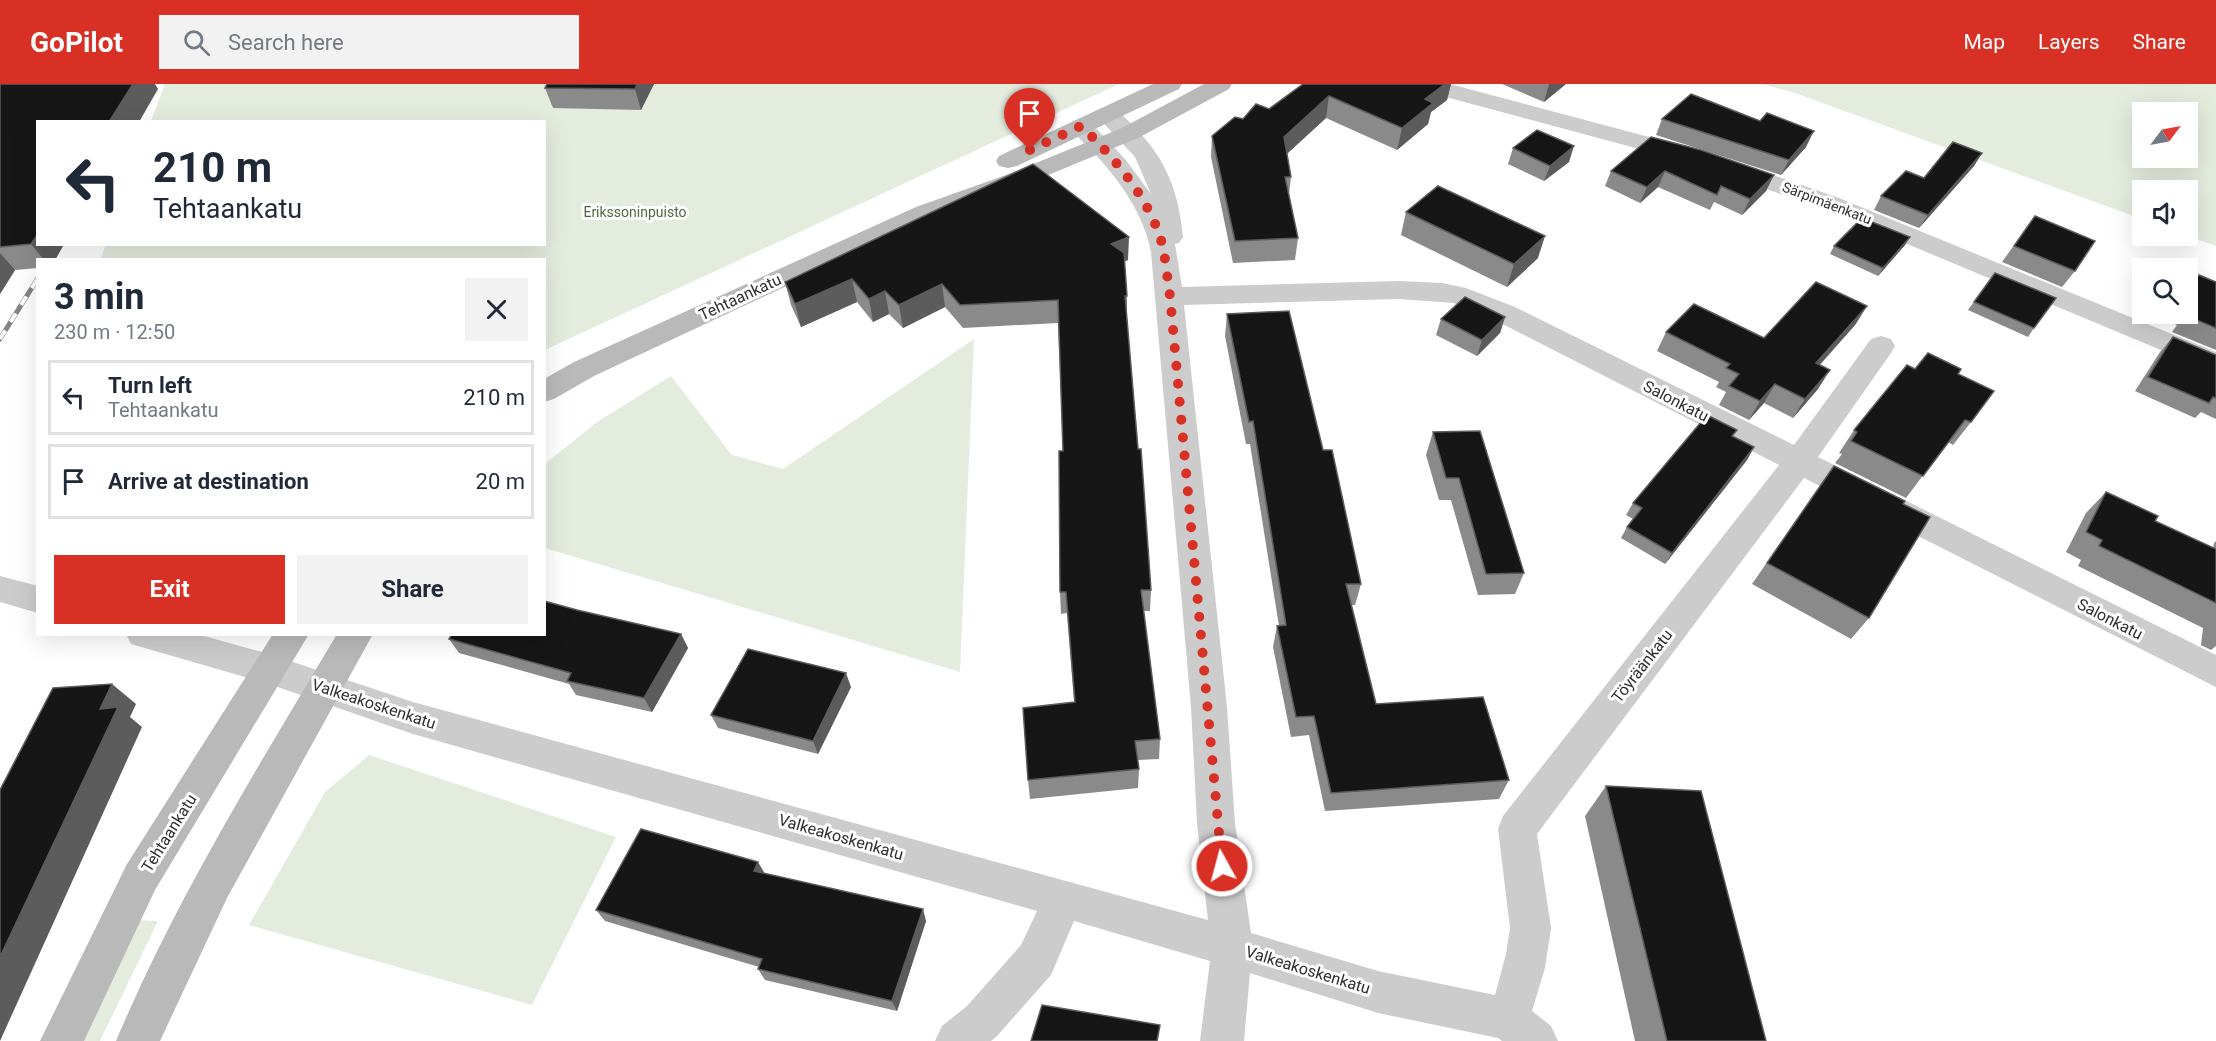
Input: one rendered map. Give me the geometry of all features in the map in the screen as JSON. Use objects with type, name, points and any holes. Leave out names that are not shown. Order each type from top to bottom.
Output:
[{"type":"main road","name":"Tehtaankatu","points":[[925,212],[988,170],[1172,84]]},
{"type":"main road","name":"Tehtaankatu","points":[[548,391],[584,369],[925,212],[1130,133],[1221,84]]},
{"type":"main road","name":"Tehtaankatu","points":[[62,1041],[141,877],[291,636]]},
{"type":"main road","points":[[138,1041],[223,865],[355,636]]},
{"type":"street","name":"Särpimäenkatu","points":[[1424,84],[1704,159],[1830,203],[2216,363]]},
{"type":"street","points":[[1107,114],[1143,147],[1162,183],[1170,236],[1168,284]]},
{"type":"street","points":[[1081,126],[1101,146],[1144,205],[1161,240],[1168,284],[1209,707],[1216,824],[1232,946],[1222,1041]]},
{"type":"street","name":"Salonkatu","points":[[1168,284],[1429,290],[1465,295],[1505,313],[1798,463],[2216,672]]},
{"type":"street","name":"Töyräänkatu","points":[[1522,1030],[1522,980],[1531,919],[1526,882],[1518,853],[1517,829],[1798,463],[1881,346]]},
{"type":"street","points":[[0,589],[36,599]]},
{"type":"street","name":"Valkeakoskenkatu","points":[[150,636],[269,669],[413,718],[1232,946],[1378,992],[1522,1030]]},
{"type":"street","points":[[957,1041],[982,1021],[1036,960],[1063,899]]},
{"type":"green space","name":"Erikssoninpuisto","points":[[165,84],[1119,84],[546,350],[546,258],[101,258],[105,246],[546,246],[546,120],[151,120]]},
{"type":"green space","points":[[1762,84],[2216,84],[2216,246],[2198,240],[2198,180],[2132,180],[2132,215],[1795,93]]},
{"type":"green space","points":[[974,339],[960,672],[546,548],[546,463],[597,422],[671,376],[732,455],[783,469]]},
{"type":"green space","points":[[369,755],[616,837],[532,1005],[249,925],[325,792]]},
{"type":"green space","points":[[134,920],[158,921],[100,1041],[77,1041]]},
{"type":"building","points":[[0,84],[133,84],[110,120],[36,120],[36,237],[31,244],[0,247]]},
{"type":"building","points":[[547,84],[637,84],[635,89],[545,88]]},
{"type":"building","points":[[1303,84],[1445,84],[1425,99],[1433,103],[1402,128],[1329,96],[1284,137],[1291,177],[1285,177],[1298,238],[1235,241],[1212,136],[1235,117],[1243,119],[1256,104],[1269,109]]},
{"type":"building","points":[[1691,94],[1760,121],[1767,113],[1814,131],[1789,160],[1662,119]]},
{"type":"building","points":[[1537,130],[1574,146],[1550,166],[1513,148]]},
{"type":"building","points":[[1651,137],[1701,150],[1774,175],[1750,199],[1721,186],[1717,195],[1665,171],[1647,187],[1611,171]]},
{"type":"building","points":[[1953,142],[1982,153],[1928,215],[1881,196],[1906,171],[1924,178]]},
{"type":"building","points":[[1033,164],[1129,237],[1111,244],[1124,253],[1127,296],[1125,296],[1138,449],[1141,449],[1151,590],[1141,590],[1160,739],[1135,741],[1139,769],[1028,780],[1023,708],[1075,702],[1066,592],[1060,592],[1059,451],[1063,451],[1058,300],[960,305],[942,284],[899,305],[885,291],[869,299],[852,279],[795,304],[785,282]]},
{"type":"building","points":[[1438,186],[1545,236],[1514,264],[1406,212]]},
{"type":"building","points":[[2035,216],[2095,241],[2075,271],[2014,246]]},
{"type":"building","points":[[1862,218],[1910,237],[1883,268],[1834,246]]},
{"type":"building","points":[[1995,273],[2056,298],[2034,328],[1974,302]]},
{"type":"building","points":[[2198,276],[2216,282],[2216,328],[2198,321]]},
{"type":"building","points":[[1816,282],[1867,306],[1816,363],[1830,370],[1805,399],[1775,384],[1760,401],[1729,386],[1739,374],[1726,368],[1730,364],[1666,332],[1694,304],[1764,338]]},
{"type":"building","points":[[1465,297],[1505,317],[1482,340],[1441,319]]},
{"type":"building","points":[[1289,311],[1323,450],[1332,450],[1361,584],[1346,584],[1376,704],[1483,697],[1509,780],[1331,793],[1314,716],[1296,717],[1277,626],[1286,625],[1253,421],[1249,422],[1227,314]]},
{"type":"building","points":[[2173,337],[2216,355],[2216,398],[2213,397],[2209,403],[2148,377]]},
{"type":"building","points":[[1928,353],[1961,369],[1958,374],[1994,391],[1971,422],[1965,420],[1923,476],[1851,441],[1857,432],[1854,430],[1907,365],[1915,369]]},
{"type":"building","points":[[1707,415],[1737,430],[1732,436],[1754,447],[1672,553],[1627,527],[1642,508],[1633,503]]},
{"type":"building","points":[[1480,431],[1524,573],[1486,574],[1459,478],[1446,478],[1433,432]]},
{"type":"building","points":[[1834,466],[1905,501],[1903,504],[1930,517],[1869,618],[1767,563]]},
{"type":"building","points":[[2106,492],[2158,516],[2155,521],[2216,549],[2216,603],[2099,546],[2102,540],[2086,532]]},
{"type":"building","points":[[546,602],[681,634],[644,698],[567,681],[571,673],[449,639],[451,636],[546,636]]},
{"type":"building","points":[[748,649],[846,673],[813,741],[711,715]]},
{"type":"building","points":[[112,684],[100,709],[118,707],[0,957],[0,790],[53,688]]},
{"type":"building","points":[[1606,786],[1701,791],[1766,1041],[1667,1041]]},
{"type":"building","points":[[641,829],[758,862],[754,871],[923,909],[892,1001],[758,969],[762,959],[596,910]]},
{"type":"building","points":[[1042,1005],[1160,1025],[1157,1041],[1031,1041]]},
{"type":"railway","points":[[0,339],[36,281]]},
{"type":"route","points":[[1030,150],[1081,126],[1101,146],[1135,189],[1161,240],[1170,296],[1209,707],[1216,824],[1222,866]]}]
